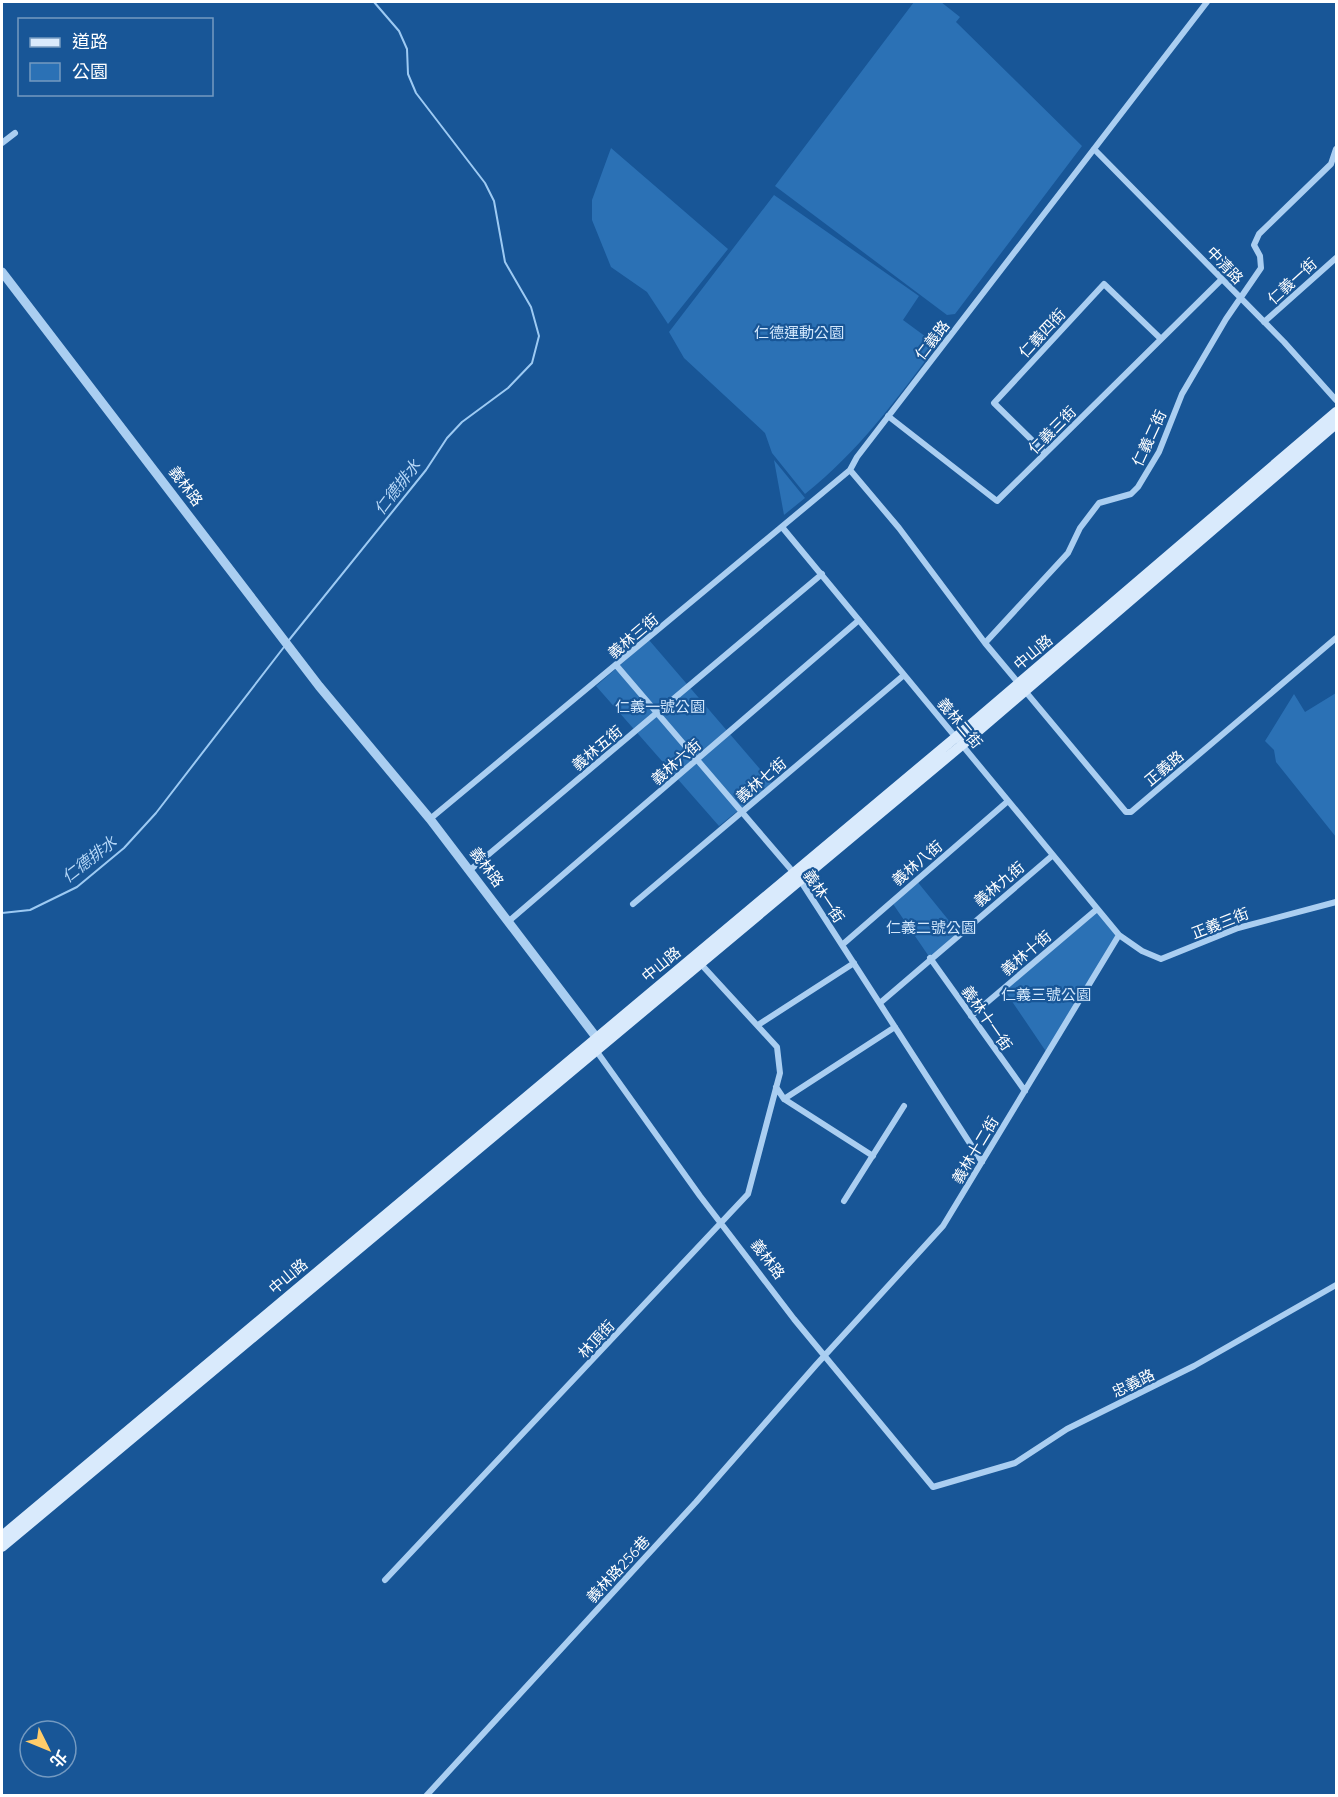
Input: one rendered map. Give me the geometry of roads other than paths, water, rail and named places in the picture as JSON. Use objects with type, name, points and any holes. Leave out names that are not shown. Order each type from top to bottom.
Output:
[{"type":"main road","name":"中山路","points":[[1022,688],[1336,412]]},
{"type":"main road","name":"中山路","points":[[2,1547],[594,1051],[697,960],[1336,424]]},
{"type":"main road","name":"中山路","points":[[2,1536],[596,1037],[697,960]]},
{"type":"street","name":"仁義路","points":[[850,470],[856,457],[1207,2]]},
{"type":"street","points":[[2,143],[15,133]]},
{"type":"street","name":"中清路","points":[[1094,149],[1264,322],[1336,400]]},
{"type":"street","points":[[1241,299],[1261,268],[1260,256],[1254,245],[1259,234],[1331,164],[1336,149]]},
{"type":"street","name":"仁義一街","points":[[1264,322],[1336,258]]},
{"type":"street","name":"義林路","points":[[2,272],[319,686],[430,819],[596,1037]]},
{"type":"street","name":"仁義三街","points":[[888,416],[997,501],[1222,279]]},
{"type":"street","name":"仁義四街","points":[[1045,453],[994,403],[1104,284],[1161,339]]},
{"type":"street","name":"仁義二街","points":[[985,644],[1068,553],[1080,528],[1099,503],[1131,494],[1138,487],[1159,452],[1182,394],[1226,319],[1241,299]]},
{"type":"street","points":[[850,470],[899,528],[985,644],[1022,688]]},
{"type":"street","name":"義林三街","points":[[430,819],[850,470]]},
{"type":"street","name":"義林二街","points":[[782,527],[1119,935]]},
{"type":"street","name":"義林五街","points":[[470,870],[822,574]]},
{"type":"street","name":"義林六街","points":[[509,921],[859,620]]},
{"type":"street","name":"正義路","points":[[1022,688],[1122,809],[1131,812],[1336,638]]},
{"type":"street","name":"義林一街","points":[[616,665],[797,876],[982,1162]]},
{"type":"street","name":"義林七街","points":[[633,904],[904,675]]},
{"type":"street","name":"義林八街","points":[[842,945],[1008,801]]},
{"type":"street","name":"義林九街","points":[[880,1003],[1053,855]]},
{"type":"street","name":"正義三街","points":[[1119,935],[1142,951],[1161,959],[1238,928],[1336,902]]},
{"type":"street","name":"義林十街","points":[[971,1016],[1097,909]]},
{"type":"street","name":"義林十二街","points":[[825,1357],[943,1226],[1119,935]]},
{"type":"street","name":"義林十一街","points":[[930,958],[1025,1092]]},
{"type":"street","name":"林頂街","points":[[385,1580],[748,1194],[780,1073],[777,1047],[697,960]]},
{"type":"street","points":[[758,1025],[854,963]]},
{"type":"street","points":[[784,1100],[895,1027]]},
{"type":"street","points":[[594,1051],[596,1037]]},
{"type":"street","name":"義林路","points":[[594,1051],[722,1224],[825,1357],[933,1486]]},
{"type":"street","points":[[776,1087],[784,1100],[873,1156]]},
{"type":"street","points":[[844,1201],[904,1106]]},
{"type":"street","name":"忠義路","points":[[933,1486],[1015,1463],[1067,1429],[1194,1366],[1336,1285]]},
{"type":"street","name":"義林路256巷","points":[[426,1796],[696,1502],[825,1357]]},
{"type":"waterway","name":"仁德排水","points":[[289,640],[426,470],[447,438],[462,422],[508,388],[532,363],[539,336],[531,307],[505,262],[494,201],[485,183],[416,93],[408,74],[407,49],[399,31],[374,2]]},
{"type":"waterway","name":"仁德排水","points":[[2,913],[30,910],[77,887],[124,848],[156,813],[284,647]]},
{"type":"park label","name":"仁德運動公園","points":[[799,332]]},
{"type":"park label","name":"仁義一號公園","points":[[660,706]]},
{"type":"park label","name":"仁義二號公園","points":[[931,927]]},
{"type":"park label","name":"仁義三號公園","points":[[1046,994]]}]
